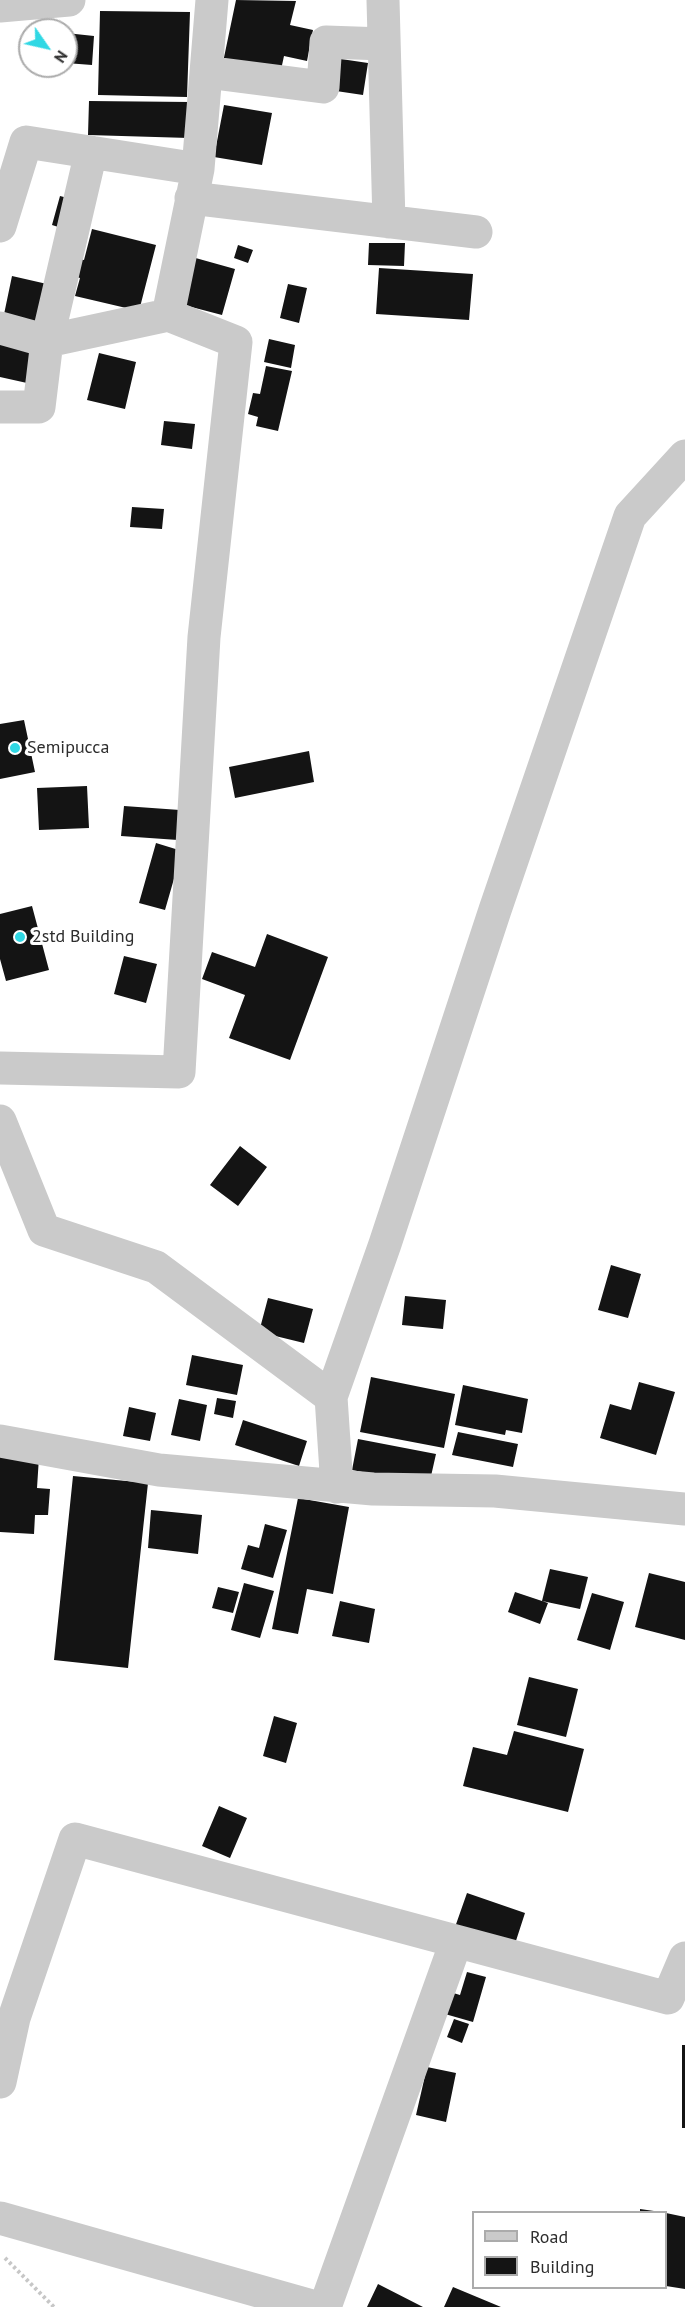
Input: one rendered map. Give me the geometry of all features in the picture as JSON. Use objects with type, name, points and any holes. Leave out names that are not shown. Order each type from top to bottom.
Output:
[{"type":"street","points":[[0,6],[69,0]]},
{"type":"street","points":[[168,315],[195,184],[213,0]]},
{"type":"street","points":[[383,0],[389,222]]},
{"type":"street","points":[[206,72],[323,87],[326,42],[384,44]]},
{"type":"street","points":[[0,226],[26,142],[91,152],[195,184],[389,222],[476,232]]},
{"type":"street","points":[[0,407],[39,407],[47,341],[91,152]]},
{"type":"street","points":[[0,328],[47,341],[168,315],[236,342],[204,637],[179,1072],[0,1068]]},
{"type":"street","points":[[337,1487],[331,1396],[386,1244],[495,909],[630,516],[685,456]]},
{"type":"street","points":[[0,1121],[44,1230],[156,1267],[331,1396]]},
{"type":"street","points":[[0,1442],[159,1470],[373,1490],[495,1491],[685,1509]]},
{"type":"street","points":[[0,2082],[14,2018],[75,1839],[668,1998],[685,1958]]},
{"type":"street","points":[[325,2307],[456,1942]]},
{"type":"street","points":[[0,2218],[315,2307]]},
{"type":"path","points":[[0,2253],[54,2307]]},
{"type":"building","points":[[236,0],[296,1],[290,25],[313,30],[307,61],[284,56],[279,79],[222,67]]},
{"type":"building","points":[[100,11],[190,12],[187,97],[98,95]]},
{"type":"building","points":[[78,34],[94,36],[92,65],[78,64]]},
{"type":"building","points":[[341,59],[368,63],[363,95],[336,91]]},
{"type":"building","points":[[89,101],[190,102],[189,138],[88,135]]},
{"type":"building","points":[[224,105],[272,113],[262,165],[214,157]]},
{"type":"building","points":[[60,196],[79,201],[71,231],[52,225]]},
{"type":"building","points":[[92,229],[156,245],[139,311],[75,296],[80,278],[67,274],[71,257],[84,260]]},
{"type":"building","points":[[369,243],[405,243],[404,266],[368,265]]},
{"type":"building","points":[[238,245],[253,250],[248,263],[234,258]]},
{"type":"building","points":[[192,257],[235,269],[222,315],[180,304]]},
{"type":"building","points":[[379,268],[473,274],[469,320],[376,314]]},
{"type":"building","points":[[12,276],[47,284],[37,332],[2,324]]},
{"type":"building","points":[[288,284],[307,288],[299,323],[280,318]]},
{"type":"building","points":[[0,336],[35,343],[27,383],[0,377]]},
{"type":"building","points":[[269,339],[295,345],[291,368],[264,362]]},
{"type":"building","points":[[99,353],[136,362],[125,409],[87,400]]},
{"type":"building","points":[[266,366],[292,371],[278,431],[256,426],[258,417],[248,414],[253,393],[260,394]]},
{"type":"building","points":[[164,421],[195,424],[192,449],[161,445]]},
{"type":"building","points":[[132,507],[164,509],[162,529],[130,527]]},
{"type":"building","name":"Semipucca","points":[[24,720],[35,772],[0,779],[0,724]]},
{"type":"building","points":[[309,751],[314,782],[235,798],[229,767]]},
{"type":"building","points":[[87,786],[89,828],[39,830],[37,788]]},
{"type":"building","points":[[124,806],[180,810],[178,840],[121,836]]},
{"type":"building","points":[[156,843],[182,851],[165,910],[139,903]]},
{"type":"building","name":"2std Building","points":[[32,906],[49,970],[6,981],[0,959],[0,914]]},
{"type":"building","points":[[267,934],[328,957],[290,1060],[229,1038],[245,995],[202,979],[212,952],[255,967]]},
{"type":"building","points":[[124,956],[157,964],[146,1003],[114,994]]},
{"type":"building","points":[[240,1146],[267,1167],[238,1206],[210,1185]]},
{"type":"building","points":[[611,1265],[641,1274],[628,1318],[598,1310]]},
{"type":"building","points":[[405,1296],[446,1300],[443,1329],[402,1325]]},
{"type":"building","points":[[268,1298],[313,1309],[304,1343],[259,1332]]},
{"type":"building","points":[[192,1355],[243,1365],[237,1395],[186,1385]]},
{"type":"building","points":[[371,1377],[455,1394],[444,1448],[360,1432]]},
{"type":"building","points":[[639,1382],[675,1392],[656,1455],[600,1438],[610,1404],[631,1410]]},
{"type":"building","points":[[463,1385],[528,1399],[522,1433],[506,1430],[505,1435],[455,1425]]},
{"type":"building","points":[[217,1398],[236,1401],[233,1418],[214,1414]]},
{"type":"building","points":[[179,1399],[207,1405],[200,1441],[171,1435]]},
{"type":"building","points":[[129,1407],[156,1413],[150,1441],[123,1436]]},
{"type":"building","points":[[243,1420],[307,1441],[299,1466],[235,1445]]},
{"type":"building","points":[[458,1432],[518,1444],[513,1467],[452,1455]]},
{"type":"building","points":[[358,1439],[436,1454],[429,1485],[352,1470]]},
{"type":"building","points":[[0,1455],[39,1457],[37,1488],[50,1489],[48,1515],[35,1515],[34,1534],[0,1532]]},
{"type":"building","points":[[73,1476],[148,1483],[128,1668],[54,1660]]},
{"type":"building","points":[[298,1498],[349,1507],[333,1594],[307,1589],[298,1634],[272,1629]]},
{"type":"building","points":[[151,1510],[202,1515],[198,1554],[148,1548]]},
{"type":"building","points":[[265,1524],[287,1530],[273,1578],[241,1569],[248,1545],[259,1548]]},
{"type":"building","points":[[550,1569],[588,1577],[580,1609],[542,1601]]},
{"type":"building","points":[[649,1573],[685,1582],[685,1640],[635,1627]]},
{"type":"building","points":[[244,1583],[274,1591],[260,1638],[231,1630]]},
{"type":"building","points":[[218,1587],[239,1592],[233,1613],[212,1608]]},
{"type":"building","points":[[515,1592],[548,1603],[540,1624],[508,1612]]},
{"type":"building","points":[[592,1593],[624,1602],[610,1650],[577,1640]]},
{"type":"building","points":[[340,1601],[375,1609],[369,1643],[332,1636]]},
{"type":"building","points":[[529,1677],[578,1689],[566,1737],[517,1725]]},
{"type":"building","points":[[274,1716],[297,1723],[286,1763],[263,1756]]},
{"type":"building","points":[[514,1731],[584,1749],[568,1812],[463,1786],[473,1747],[507,1755]]},
{"type":"building","points":[[219,1806],[247,1818],[230,1858],[202,1846]]},
{"type":"building","points":[[467,1893],[525,1913],[513,1950],[454,1930]]},
{"type":"building","points":[[467,1972],[486,1977],[473,2022],[445,2014],[450,1992],[460,1995]]},
{"type":"building","points":[[454,2019],[469,2024],[462,2043],[447,2037]]},
{"type":"building","points":[[682,2045],[685,2045],[685,2128],[682,2128]]},
{"type":"building","points":[[427,2067],[456,2073],[446,2122],[416,2115]]},
{"type":"building","points":[[667,2213],[685,2217],[685,2289],[667,2286]]},
{"type":"building","points":[[378,2284],[423,2307],[367,2307]]},
{"type":"building","points":[[453,2287],[501,2307],[444,2307]]},
{"type":"place","name":"Semipucca","points":[[15,748]]},
{"type":"place","name":"2std Building","points":[[20,937]]}]
